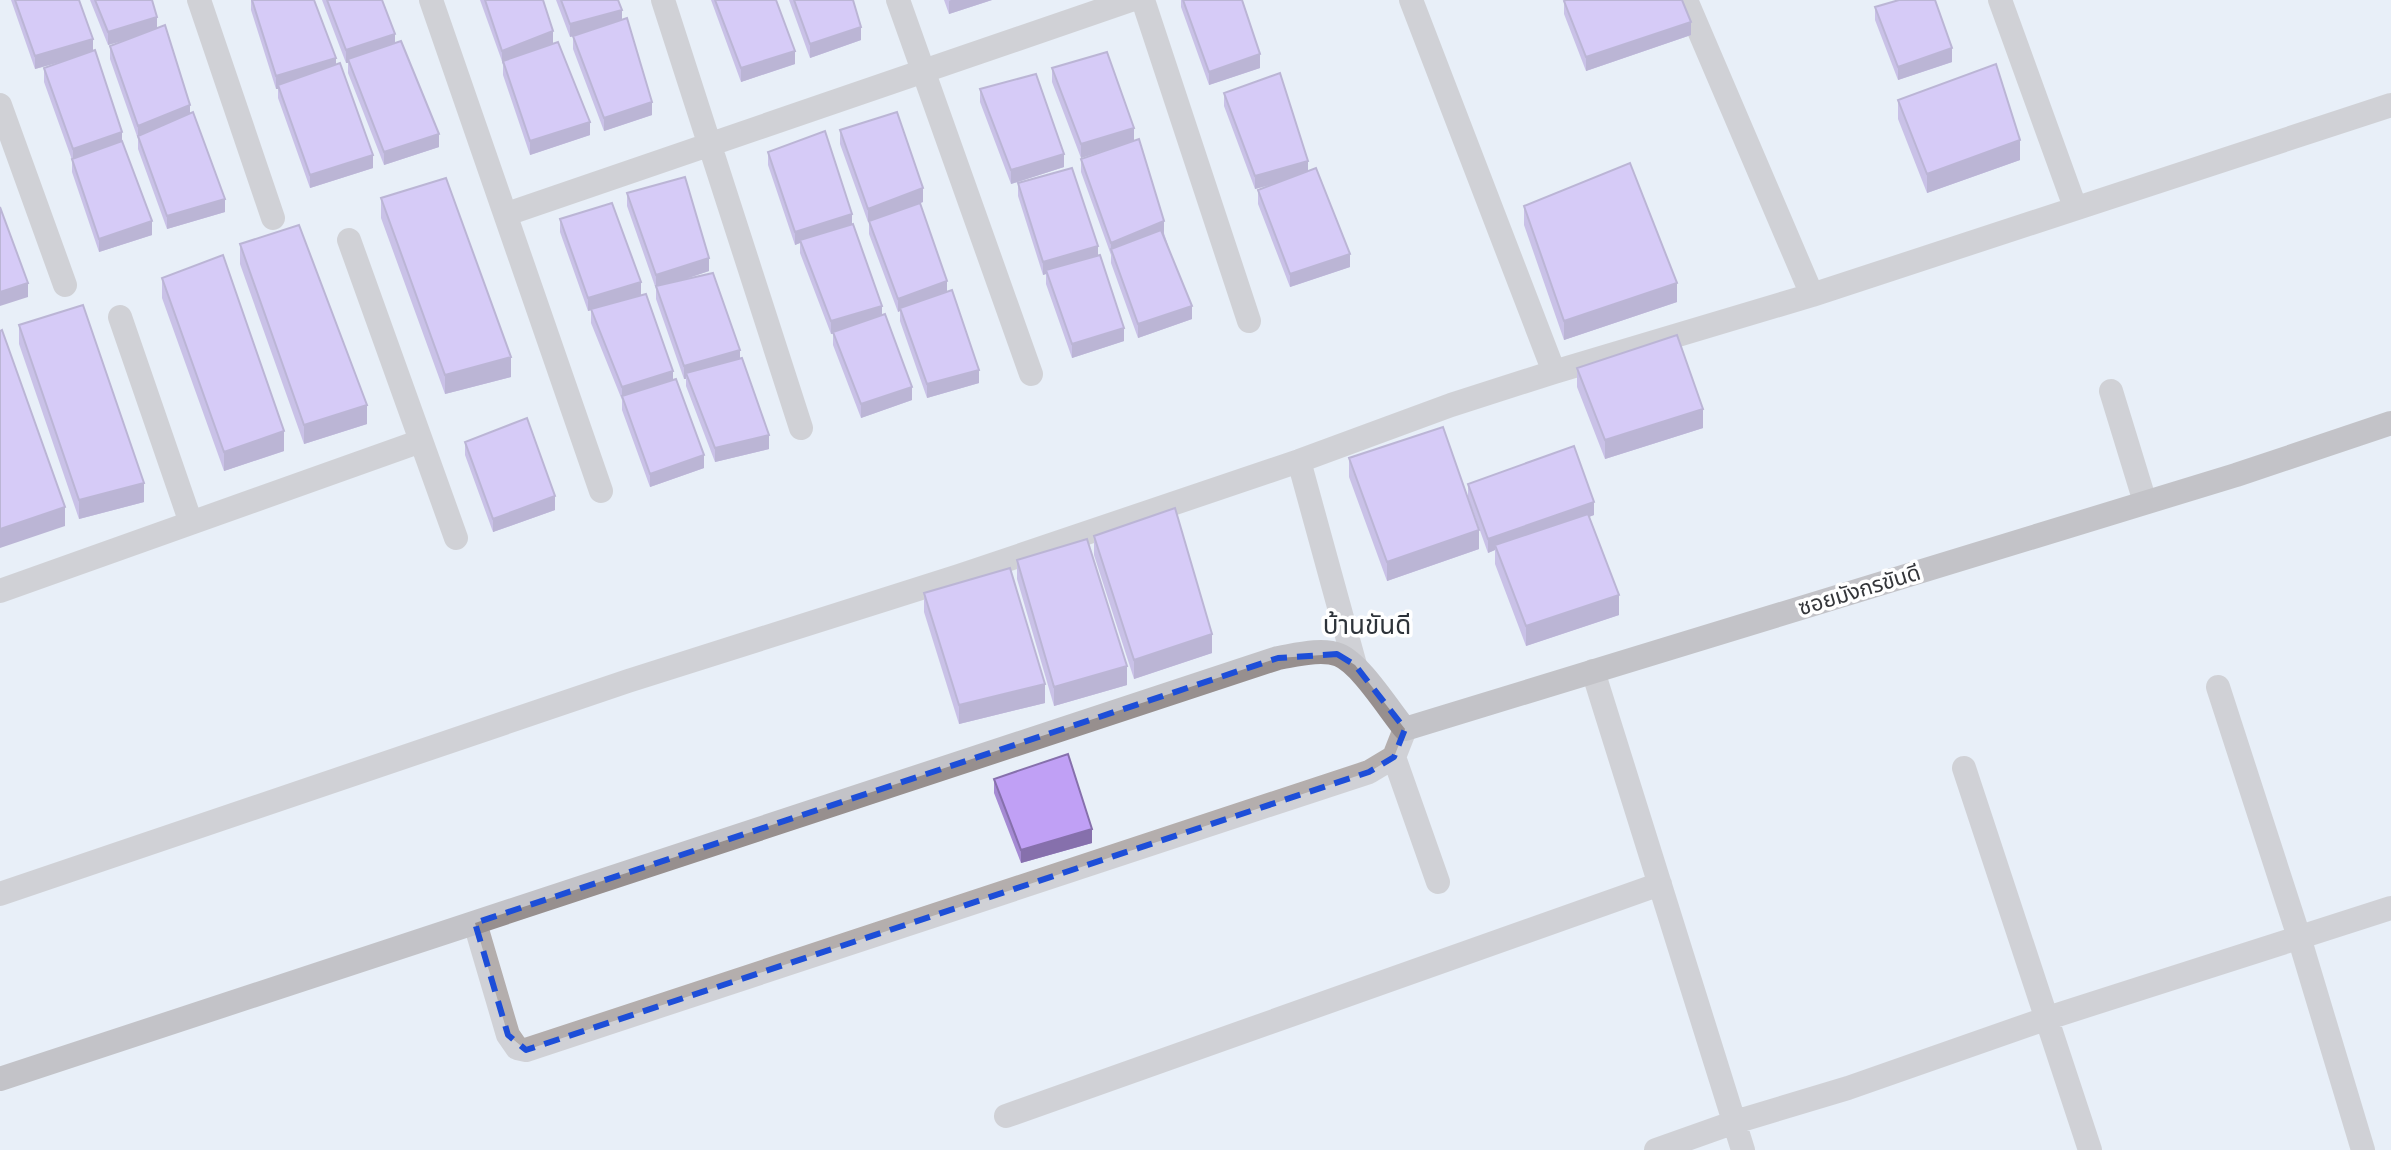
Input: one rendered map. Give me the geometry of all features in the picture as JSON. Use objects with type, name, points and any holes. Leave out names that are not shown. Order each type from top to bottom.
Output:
[{"type":"street","points":[[199,0],[273,218]]},
{"type":"street","points":[[431,0],[601,491]]},
{"type":"street","points":[[663,0],[801,428]]},
{"type":"street","points":[[898,0],[1031,374]]},
{"type":"street","points":[[507,214],[1131,0]]},
{"type":"street","points":[[1143,0],[1249,321]]},
{"type":"street","points":[[1411,0],[1554,372]]},
{"type":"street","points":[[1686,0],[1812,295]]},
{"type":"street","points":[[2000,0],[2075,207]]},
{"type":"street","points":[[0,105],[65,285]]},
{"type":"street","points":[[0,894],[628,681],[959,576],[1299,461],[1451,405],[1812,295],[2391,105]]},
{"type":"street","points":[[349,240],[456,538]]},
{"type":"street","points":[[120,317],[191,523]]},
{"type":"street","points":[[2111,391],[2145,502]]},
{"type":"street","name":"ซอยมังกรขันดี","points":[[1405,729],[2236,475],[2391,423]]},
{"type":"street","points":[[0,591],[421,441]]},
{"type":"street","points":[[1299,461],[1355,665]]},
{"type":"street","points":[[0,1079],[1278,658],[1313,653],[1337,654],[1355,665],[1405,729],[1394,757],[1369,772],[526,1050],[517,1048],[508,1035],[475,923]]},
{"type":"street","points":[[1593,671],[1743,1150]]},
{"type":"street","points":[[2218,687],[2299,937],[2363,1150]]},
{"type":"street","points":[[1394,757],[1438,882]]},
{"type":"street","points":[[1964,768],[2090,1150]]},
{"type":"street","points":[[1006,1116],[1660,884]]},
{"type":"street","points":[[1656,1150],[1848,1088],[2048,1018],[2391,908]]},
{"type":"highlighted area","points":[[1337,654],[1355,665],[1405,729],[1394,757],[1369,772],[526,1050],[508,1035],[475,923],[1278,658]]},
{"type":"building","points":[[15,0],[79,0],[93,39],[35,56]]},
{"type":"building","points":[[95,0],[152,0],[157,17],[108,32]]},
{"type":"building","points":[[252,0],[314,0],[336,58],[276,76]]},
{"type":"building","points":[[327,0],[382,0],[395,34],[346,50]]},
{"type":"building","points":[[485,0],[543,0],[553,31],[502,51]]},
{"type":"building","points":[[561,0],[618,0],[622,10],[570,24]]},
{"type":"building","points":[[715,0],[776,0],[795,51],[741,68]]},
{"type":"building","points":[[794,0],[853,0],[861,27],[810,44]]},
{"type":"building","points":[[1183,0],[1242,0],[1260,54],[1209,72]]},
{"type":"building","points":[[1566,0],[1682,0],[1691,22],[1586,57]]},
{"type":"building","points":[[1899,0],[1935,0],[1952,48],[1898,67],[1875,7]]},
{"type":"building","points":[[627,18],[652,102],[604,118],[573,36]]},
{"type":"building","points":[[165,25],[190,105],[138,126],[110,46]]},
{"type":"building","points":[[401,41],[439,134],[384,152],[348,59]]},
{"type":"building","points":[[558,42],[590,122],[530,141],[503,61]]},
{"type":"building","points":[[95,50],[122,132],[73,149],[44,68]]},
{"type":"building","points":[[1107,52],[1134,128],[1081,144],[1052,68]]},
{"type":"building","points":[[340,63],[373,155],[310,175],[278,85]]},
{"type":"building","points":[[1996,64],[2020,140],[1927,174],[1898,100]]},
{"type":"building","points":[[1280,73],[1308,161],[1255,176],[1224,93]]},
{"type":"building","points":[[1036,74],[1064,154],[1011,170],[980,89]]},
{"type":"building","points":[[193,112],[225,199],[167,216],[138,136]]},
{"type":"building","points":[[897,112],[923,188],[868,209],[840,130]]},
{"type":"building","points":[[825,131],[852,214],[795,232],[768,152]]},
{"type":"building","points":[[1139,139],[1164,221],[1111,243],[1081,159]]},
{"type":"building","points":[[122,141],[152,221],[99,239],[72,159]]},
{"type":"building","points":[[1630,163],[1677,283],[1564,321],[1524,206]]},
{"type":"building","points":[[1072,168],[1098,246],[1043,262],[1018,183]]},
{"type":"building","points":[[1316,168],[1350,254],[1290,274],[1258,190]]},
{"type":"building","points":[[685,177],[709,258],[656,275],[627,193]]},
{"type":"building","points":[[446,178],[511,357],[445,375],[381,198]]},
{"type":"building","points":[[612,203],[641,282],[588,298],[560,219]]},
{"type":"building","points":[[920,203],[947,281],[898,299],[869,221]]},
{"type":"building","points":[[0,207],[28,283],[0,292]]},
{"type":"building","points":[[853,224],[882,306],[831,321],[800,240]]},
{"type":"building","points":[[299,225],[367,405],[304,425],[240,244]]},
{"type":"building","points":[[1161,230],[1192,306],[1138,324],[1111,249]]},
{"type":"building","points":[[223,255],[284,431],[224,452],[162,278]]},
{"type":"building","points":[[1100,255],[1124,328],[1072,344],[1046,270]]},
{"type":"building","points":[[713,273],[740,350],[684,366],[656,286]]},
{"type":"building","points":[[952,290],[979,370],[927,384],[900,308]]},
{"type":"building","points":[[646,294],[673,371],[622,387],[591,309]]},
{"type":"building","points":[[83,305],[144,483],[79,500],[19,325]]},
{"type":"building","points":[[885,314],[912,387],[861,404],[833,332]]},
{"type":"building","points":[[0,331],[65,507],[0,529]]},
{"type":"building","points":[[1677,335],[1703,409],[1605,440],[1577,368]]},
{"type":"building","points":[[742,358],[769,435],[715,448],[686,373]]},
{"type":"building","points":[[676,379],[704,455],[650,474],[622,396]]},
{"type":"building","points":[[527,418],[555,496],[493,519],[465,442]]},
{"type":"building","points":[[1443,427],[1479,530],[1387,562],[1349,458]]},
{"type":"building","points":[[1574,446],[1594,502],[1488,539],[1468,484]]},
{"type":"building","points":[[1175,508],[1212,634],[1134,660],[1094,536]]},
{"type":"building","points":[[1588,514],[1619,595],[1526,626],[1495,545]]},
{"type":"building","points":[[1087,539],[1127,666],[1054,687],[1017,560]]},
{"type":"building","points":[[1010,568],[1045,684],[959,705],[924,593]]},
{"type":"building","points":[[1068,754],[1092,829],[1021,850],[994,779]]},
{"type":"district","name":"บ้านขันดี","points":[[1367,624]]}]
